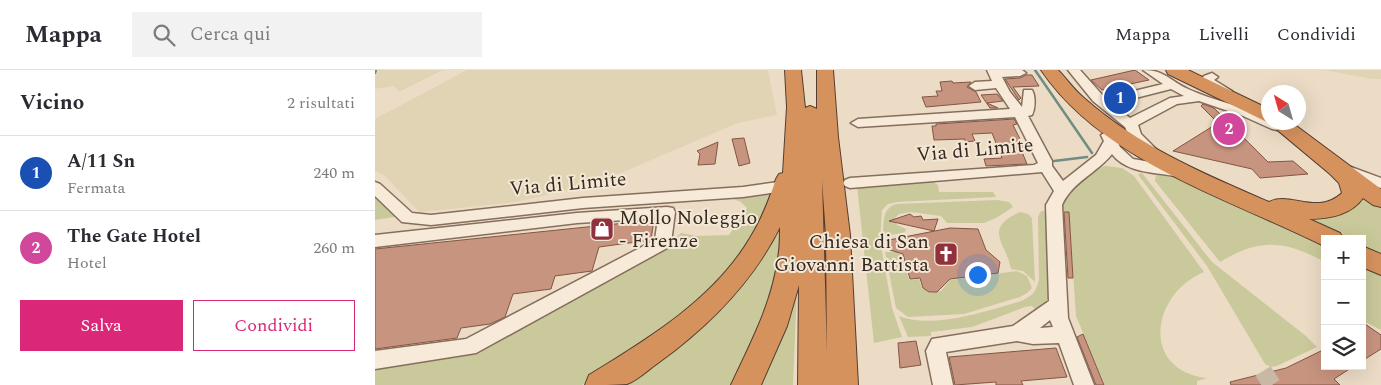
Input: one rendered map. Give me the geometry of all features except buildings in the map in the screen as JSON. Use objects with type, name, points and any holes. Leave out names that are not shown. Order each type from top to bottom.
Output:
[{"type":"highway","points":[[784,70],[795,121]]},
{"type":"highway","points":[[838,235],[839,147],[837,116],[840,70]]},
{"type":"highway","points":[[1049,70],[1075,100],[1108,133],[1215,187],[1322,235]]},
{"type":"highway","points":[[746,385],[773,326],[785,288],[793,239],[793,154],[796,107],[809,71]]},
{"type":"highway","points":[[809,71],[828,136],[838,235],[842,309],[843,385]]},
{"type":"highway","points":[[809,71],[813,385]]},
{"type":"highway","points":[[1177,76],[1207,93],[1240,101],[1261,113]]},
{"type":"highway","points":[[1289,130],[1381,200]]},
{"type":"highway","points":[[600,385],[658,348],[711,303],[732,281],[762,240],[773,220],[781,200],[793,154]]},
{"type":"highway","points":[[1215,187],[1281,207],[1307,210],[1335,209],[1347,203],[1354,195],[1353,189],[1342,174],[1324,156]]},
{"type":"highway","points":[[1299,224],[1329,235]]},
{"type":"highway","points":[[1366,252],[1381,260]]},
{"type":"highway","points":[[1366,259],[1381,268]]},
{"type":"highway","points":[[842,309],[850,385]]},
{"type":"street","points":[[1049,70],[1100,100],[1131,125],[1135,136],[1158,157]]},
{"type":"street","points":[[1076,72],[1093,70]]},
{"type":"street","points":[[1149,70],[1177,76],[1212,77],[1208,78],[1209,82],[1240,101]]},
{"type":"street","points":[[1155,70],[1298,137],[1360,177],[1381,183]]},
{"type":"street","points":[[1076,72],[1100,100]]},
{"type":"street","points":[[975,86],[995,76],[1020,73]]},
{"type":"street","name":"Via di Limite","points":[[850,183],[1037,169],[1043,166],[1045,161],[1019,112],[995,76]]},
{"type":"street","points":[[1100,100],[1177,76]]},
{"type":"street","points":[[1019,112],[1027,112],[1028,93]]},
{"type":"street","points":[[1131,125],[1137,119],[1174,100],[1207,93]]},
{"type":"street","name":"Via di Limite","points":[[858,123],[1019,112]]},
{"type":"street","points":[[1108,133],[1117,153],[1130,164]]},
{"type":"street","points":[[1084,385],[1060,323],[1054,204],[1062,190],[1105,153],[1108,133]]},
{"type":"street","points":[[1082,173],[1105,163],[1130,164],[1143,168],[1169,169],[1215,187]]},
{"type":"street","points":[[1043,166],[1047,168],[1062,190]]},
{"type":"street","name":"Via di Limite","points":[[375,187],[408,218],[431,220],[580,210],[778,187]]},
{"type":"street","points":[[375,240],[580,210],[667,212],[663,243],[469,347],[375,360]]},
{"type":"street","points":[[1017,333],[1058,305]]},
{"type":"street","points":[[943,385],[936,351],[939,345],[1017,333],[1033,336],[1064,335]]},
{"type":"shaded area","points":[[379,70],[443,70],[399,92],[394,86],[375,89],[375,77]]},
{"type":"shaded area","points":[[467,70],[768,70],[777,115],[738,123],[621,173],[564,191],[516,202],[418,211],[385,176],[375,171],[375,119]]},
{"type":"shaded area","points":[[1324,70],[1381,70],[1381,79],[1372,79]]},
{"type":"green space","points":[[1098,167],[1122,168],[1134,176],[1204,272],[1186,282],[1173,296],[1164,313],[1161,330],[1162,346],[1171,361],[1185,372],[1207,378],[1197,381],[1197,385],[1105,385],[1076,316],[1069,213],[1060,209],[1064,194]]},
{"type":"green space","points":[[1167,171],[1321,237],[1321,260],[1297,249],[1272,245],[1248,249],[1220,262],[1155,181],[1156,174]]},
{"type":"green space","points":[[1142,173],[1212,262],[1306,336],[1317,347],[1277,366],[1271,367],[1265,364],[1207,266],[1139,176],[1138,174]]},
{"type":"green space","points":[[930,180],[938,185],[939,192],[993,192],[996,197],[897,202],[888,204],[882,210],[880,240],[892,308],[902,337],[874,343],[857,186]]},
{"type":"green space","points":[[375,193],[396,215],[394,217],[375,220]]},
{"type":"green space","points":[[773,194],[761,226],[712,291],[619,363],[582,385],[375,385],[375,365],[461,353],[670,243],[681,233],[697,236],[729,235],[747,208],[741,202],[728,197]]},
{"type":"green space","points":[[1360,196],[1381,207],[1381,256],[1366,248],[1366,235],[1339,235],[1288,211]]},
{"type":"green space","points":[[997,200],[1009,202],[1013,207],[984,223],[947,223],[941,216],[911,212],[899,214],[895,218],[897,225],[906,229],[905,232],[883,237],[886,213],[891,206],[896,204]]},
{"type":"green space","points":[[1041,211],[1048,211],[1050,292],[1047,301],[1037,311],[1032,306],[1025,307],[972,327],[931,332],[931,336],[908,337],[899,316],[924,321],[950,319],[1012,304],[1032,294],[1039,280],[1038,217]]},
{"type":"green space","points":[[1020,212],[1028,214],[1032,218],[1035,282],[1023,271],[1011,269],[999,237],[999,230],[1002,224],[1008,218]]},
{"type":"green space","points":[[783,216],[773,302],[738,385],[615,385],[645,366]]},
{"type":"green space","points":[[885,252],[897,252],[902,256],[909,280],[919,279],[922,288],[930,293],[941,291],[950,280],[1017,271],[1027,276],[1032,288],[1020,297],[964,314],[908,317],[896,308]]},
{"type":"green space","points":[[1366,265],[1381,274],[1381,330],[1366,322]]},
{"type":"green space","points":[[797,289],[793,385],[749,385]]},
{"type":"waterway","points":[[1035,70],[1092,153]]},
{"type":"waterway","points":[[1054,161],[1087,157]]},
{"type":"tunnel","points":[[1263,371],[1272,385]]},
{"type":"place","name":"A/11 Sn","points":[[1120,98]]},
{"type":"place","name":"The Gate Hotel","points":[[1229,129]]},
{"type":"place","name":"Mollo Noleggio - Firenze","points":[[602,229]]},
{"type":"place","name":"Chiesa di San Giovanni Battista","points":[[946,254]]}]
